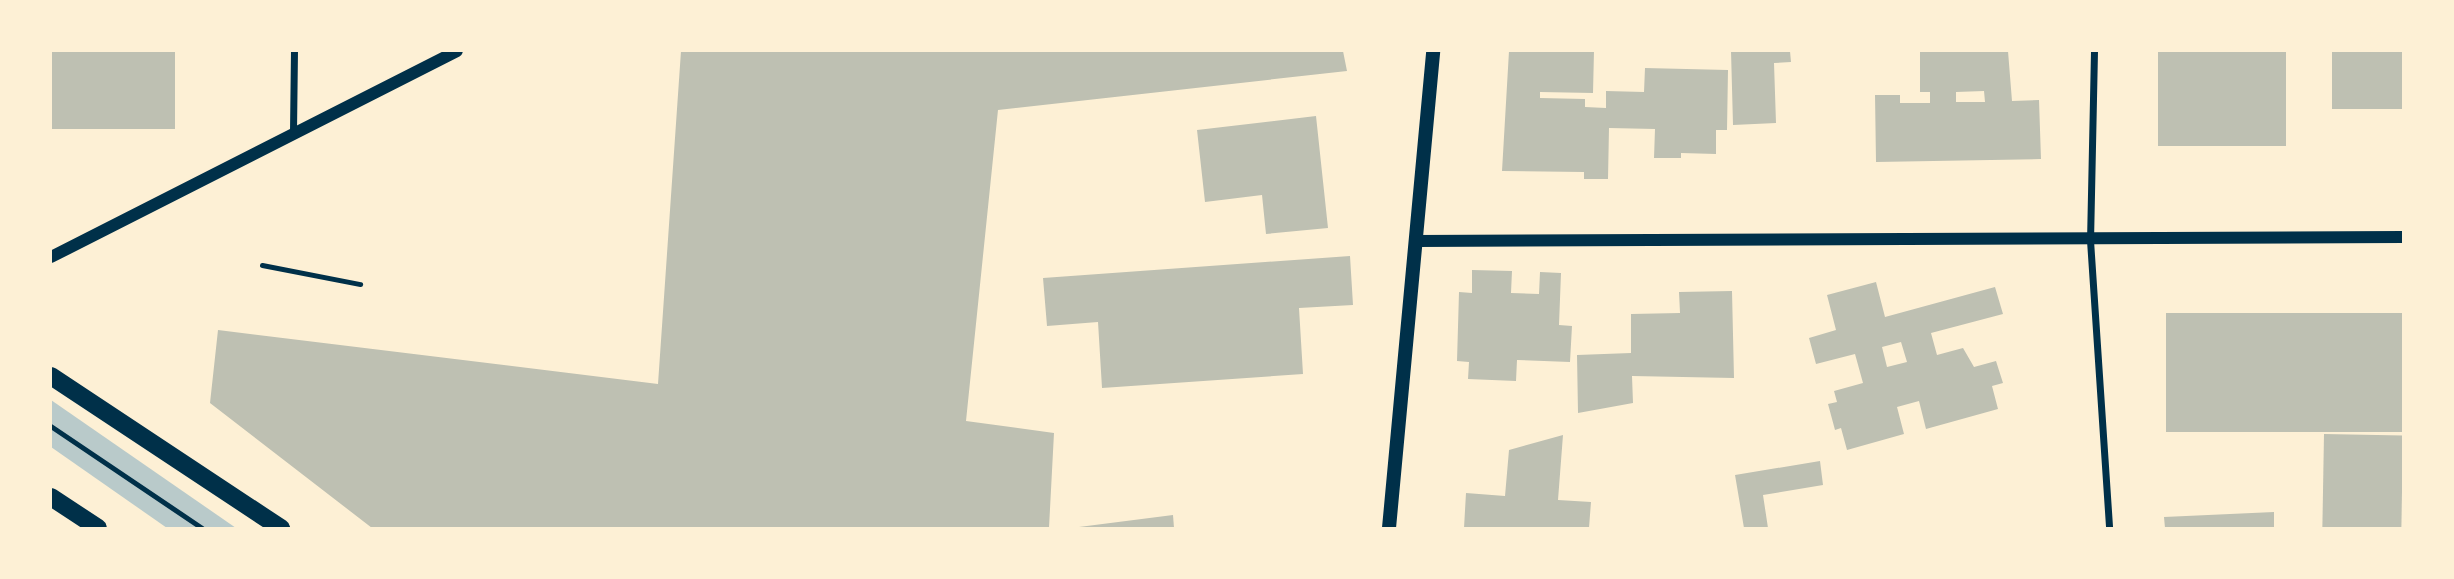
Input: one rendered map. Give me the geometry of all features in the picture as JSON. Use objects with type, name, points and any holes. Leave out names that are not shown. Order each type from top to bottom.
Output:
[{"type":"main road","points":[[1390,528],[1433,51]]},
{"type":"main road","points":[[51,376],[281,528]]},
{"type":"main road","points":[[51,497],[98,528]]},
{"type":"street","points":[[293,132],[294,51]]},
{"type":"street","points":[[51,257],[457,51]]},
{"type":"street","points":[[2094,51],[2090,240],[2109,528]]},
{"type":"street","points":[[1416,241],[2403,237]]},
{"type":"lane","points":[[262,265],[360,284]]},
{"type":"path","points":[[51,426],[202,528]]},
{"type":"shaded area","points":[[51,400],[236,528],[167,528],[51,447]]},
{"type":"building","points":[[51,51],[175,51],[175,129],[51,129]]},
{"type":"building","points":[[681,51],[1343,51],[1347,71],[998,110],[966,421],[1054,433],[1049,528],[372,528],[210,403],[218,330],[658,384]]},
{"type":"building","points":[[1509,51],[1594,51],[1593,93],[1540,92],[1540,98],[1585,99],[1585,107],[1606,108],[1606,91],[1644,92],[1645,68],[1728,70],[1727,130],[1716,130],[1716,154],[1681,153],[1681,158],[1654,158],[1655,129],[1609,128],[1608,179],[1584,179],[1584,172],[1502,171]]},
{"type":"building","points":[[1731,51],[1790,51],[1791,62],[1774,63],[1776,123],[1733,125]]},
{"type":"building","points":[[1920,51],[2008,51],[2012,101],[2039,100],[2041,159],[1876,162],[1875,95],[1900,95],[1900,103],[1930,103],[1930,92],[1920,92]],"holes":[[[1984,91],[1985,102],[1956,102],[1956,92]]]},
{"type":"building","points":[[2158,51],[2286,51],[2286,146],[2158,146]]},
{"type":"building","points":[[2332,51],[2403,51],[2403,109],[2332,109]]},
{"type":"building","points":[[1316,116],[1328,228],[1266,234],[1262,195],[1205,202],[1197,130]]},
{"type":"building","points":[[1350,256],[1353,305],[1299,308],[1303,374],[1102,388],[1098,322],[1047,326],[1043,278]]},
{"type":"building","points":[[1472,270],[1512,271],[1511,293],[1539,294],[1540,272],[1561,273],[1559,325],[1572,326],[1570,362],[1517,360],[1516,381],[1468,379],[1469,362],[1457,361],[1459,292],[1472,293]]},
{"type":"building","points":[[1876,282],[1885,317],[1995,287],[2003,314],[1931,333],[1937,355],[1963,348],[1974,367],[1996,361],[2003,383],[1992,386],[1998,409],[1926,429],[1919,401],[1897,407],[1904,434],[1847,450],[1841,428],[1835,430],[1828,404],[1837,402],[1834,391],[1863,383],[1855,354],[1816,364],[1809,338],[1836,330],[1827,295]],"holes":[[[1901,342],[1907,362],[1887,367],[1882,347]]]},
{"type":"building","points":[[1732,291],[1734,378],[1632,376],[1633,403],[1578,413],[1577,355],[1631,353],[1631,314],[1680,313],[1679,292]]},
{"type":"building","points":[[2166,313],[2403,313],[2403,432],[2166,432]]},
{"type":"building","points":[[2324,434],[2403,435],[2401,528],[2322,528]]},
{"type":"building","points":[[1563,435],[1558,500],[1591,502],[1589,528],[1464,528],[1466,493],[1505,496],[1509,450]]},
{"type":"building","points":[[1820,461],[1823,485],[1763,495],[1768,528],[1744,528],[1735,475]]},
{"type":"building","points":[[2274,512],[2274,528],[2165,528],[2164,517]]},
{"type":"building","points":[[1173,515],[1174,528],[1079,528],[1079,527]]}]
